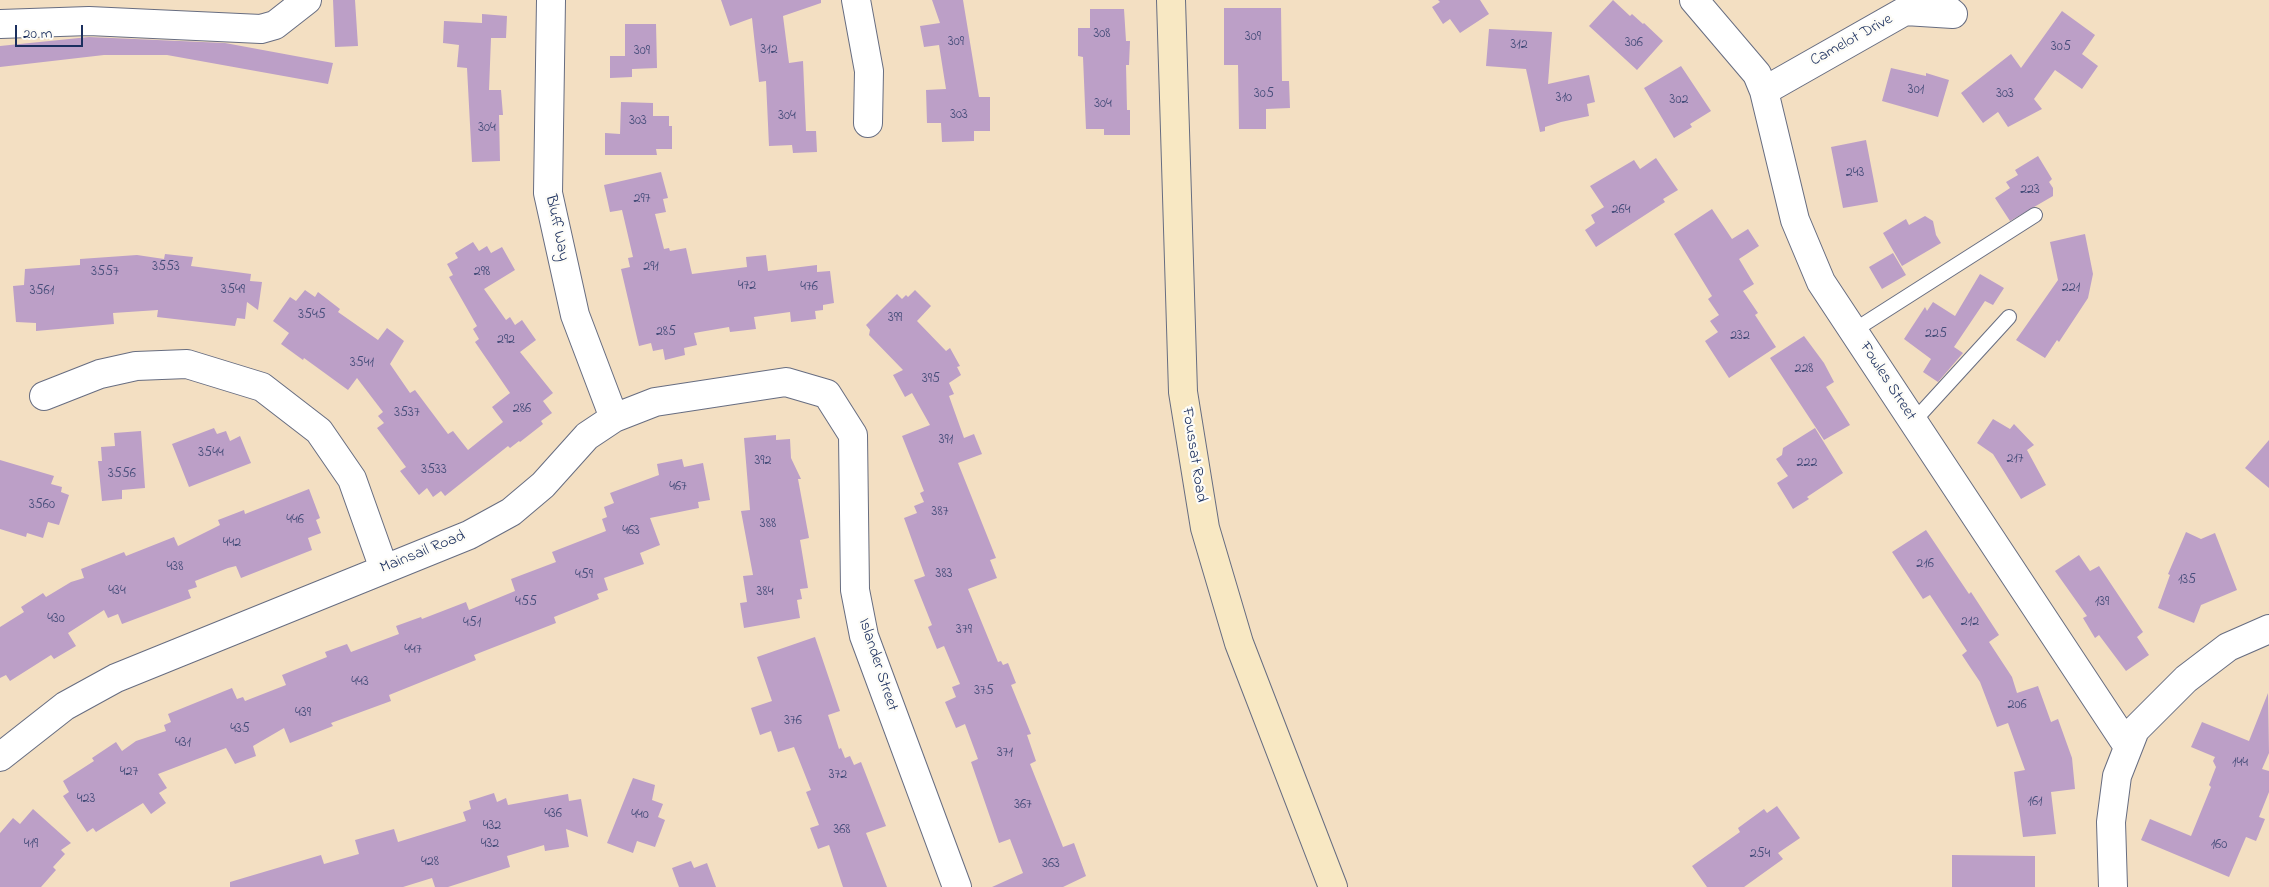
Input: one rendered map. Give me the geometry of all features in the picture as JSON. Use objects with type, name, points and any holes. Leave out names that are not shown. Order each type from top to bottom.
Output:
[{"type":"main road","name":"Foussat Road","points":[[1171,0],[1183,392],[1205,528],[1239,643],[1333,887]]},
{"type":"street","points":[[0,24],[89,22],[261,29],[275,25],[307,0]]},
{"type":"street","name":"Bluff Way","points":[[551,0],[548,194],[575,315],[614,418]]},
{"type":"street","points":[[856,0],[869,71],[868,123]]},
{"type":"street","name":"Fowles Street","points":[[1694,0],[1757,74],[1764,91],[1795,220],[1821,282],[2127,745]]},
{"type":"street","name":"Camelot Drive","points":[[1764,91],[1905,11],[1953,14],[1936,0]]},
{"type":"street","points":[[44,396],[100,374],[136,366],[187,364],[262,387],[319,431],[352,479],[384,569]]},
{"type":"street","name":"Mainsail Road","points":[[0,758],[65,706],[116,678],[469,534],[511,512],[543,485],[587,436],[614,418],[655,402],[786,382],[827,394],[837,406]]},
{"type":"street","name":"Islander Street","points":[[837,406],[853,435],[855,590],[864,636],[957,887]]},
{"type":"street","points":[[2113,887],[2111,822],[2117,776],[2127,745],[2135,730],[2186,680],[2228,647],[2269,629]]},
{"type":"lane","points":[[1853,331],[2035,215]]},
{"type":"lane","points":[[1914,422],[2009,317]]},
{"type":"building","points":[[333,0],[355,0],[358,46],[335,47]]},
{"type":"building","points":[[721,0],[821,0],[821,3],[783,16],[789,63],[803,61],[806,131],[816,131],[817,152],[793,153],[792,145],[769,146],[766,81],[759,82],[752,18],[730,26]]},
{"type":"building","points":[[932,0],[963,0],[979,97],[990,97],[990,131],[974,131],[974,141],[942,142],[941,123],[927,123],[926,90],[946,89],[939,45],[924,47],[920,26],[940,23]]},
{"type":"building","points":[[1438,0],[1480,0],[1489,14],[1460,33],[1450,19],[1443,24],[1432,7],[1440,2]]},
{"type":"building","points":[[1613,0],[1630,16],[1632,14],[1644,23],[1663,41],[1637,70],[1589,26]]},
{"type":"building","points":[[1224,8],[1281,8],[1282,81],[1289,81],[1290,108],[1266,109],[1266,129],[1239,129],[1238,65],[1224,65]]},
{"type":"building","points":[[1090,9],[1124,9],[1126,41],[1130,41],[1129,65],[1126,65],[1127,110],[1130,110],[1130,135],[1104,135],[1104,129],[1086,129],[1083,57],[1078,56],[1078,28],[1090,28]]},
{"type":"building","points":[[2062,11],[2095,35],[2082,54],[2098,66],[2082,89],[2055,70],[2034,99],[2042,109],[2008,127],[1998,112],[1983,123],[1961,93],[2011,54],[2021,68]]},
{"type":"building","points":[[482,14],[507,16],[506,38],[491,38],[489,90],[501,90],[503,115],[499,115],[500,161],[472,162],[467,68],[457,67],[459,45],[443,43],[444,21],[482,23]]},
{"type":"building","points":[[625,24],[656,24],[657,68],[632,69],[632,77],[610,78],[610,56],[625,56]]},
{"type":"building","points":[[1489,29],[1552,32],[1548,84],[1589,75],[1595,102],[1587,104],[1589,116],[1545,127],[1545,131],[1540,132],[1526,69],[1486,66]]},
{"type":"building","points":[[89,37],[225,43],[333,63],[328,84],[167,55],[104,55],[0,67],[0,46]]},
{"type":"building","points":[[1681,66],[1711,111],[1690,124],[1692,127],[1674,138],[1644,88]]},
{"type":"building","points":[[1891,68],[1926,76],[1926,73],[1949,80],[1938,117],[1882,101]]},
{"type":"building","points":[[621,102],[653,103],[653,116],[669,116],[669,126],[672,126],[672,149],[656,149],[657,155],[605,155],[605,133],[620,134]]},
{"type":"building","points":[[1866,140],[1878,202],[1843,208],[1831,147]]},
{"type":"building","points":[[2038,156],[2052,179],[2049,182],[2053,188],[2053,196],[2010,221],[1995,198],[2010,188],[2006,182],[2018,175],[2015,170]]},
{"type":"building","points":[[1656,158],[1678,190],[1663,199],[1665,202],[1596,247],[1585,230],[1595,223],[1591,215],[1604,207],[1590,186],[1634,160],[1640,169]]},
{"type":"building","points":[[661,172],[668,198],[663,199],[666,212],[655,214],[664,249],[669,248],[670,251],[686,248],[692,274],[747,267],[746,257],[766,255],[768,271],[817,265],[817,272],[830,271],[834,303],[823,305],[823,310],[815,311],[816,319],[791,322],[790,312],[754,317],[756,329],[730,332],[729,327],[694,333],[697,345],[684,348],[685,355],[665,360],[663,349],[653,351],[651,343],[639,346],[621,269],[630,267],[628,258],[633,257],[622,210],[610,212],[604,185]]},
{"type":"building","points":[[1712,209],[1732,239],[1748,229],[1759,246],[1739,259],[1754,284],[1743,291],[1758,313],[1755,315],[1776,347],[1729,378],[1705,341],[1718,332],[1710,321],[1719,315],[1708,299],[1712,296],[1674,234]]},
{"type":"building","points":[[1925,216],[1933,221],[1936,235],[1941,243],[1902,266],[1883,233],[1906,219],[1909,225]]},
{"type":"building","points":[[2085,234],[2093,274],[2088,298],[2059,342],[2057,340],[2045,358],[2016,340],[2058,280],[2050,242]]},
{"type":"building","points":[[473,242],[479,251],[487,246],[491,253],[502,247],[515,270],[484,289],[506,320],[510,317],[515,325],[522,320],[536,340],[520,352],[553,393],[543,401],[552,413],[541,421],[543,424],[520,442],[510,448],[508,446],[445,496],[441,491],[433,497],[427,488],[419,495],[400,471],[406,467],[377,428],[384,423],[378,416],[383,412],[357,378],[348,390],[304,358],[303,360],[281,344],[289,333],[273,321],[290,297],[296,301],[305,290],[315,297],[318,292],[340,309],[338,312],[378,340],[387,328],[404,341],[390,364],[410,393],[415,390],[448,434],[453,431],[468,450],[503,422],[492,407],[510,393],[475,342],[479,339],[473,329],[477,326],[449,277],[453,275],[447,264],[458,258],[455,253]]},
{"type":"building","points":[[1893,253],[1906,275],[1882,289],[1869,267]]},
{"type":"building","points":[[165,254],[193,257],[191,266],[251,274],[250,281],[262,282],[258,310],[247,302],[245,319],[237,318],[235,326],[157,317],[158,310],[113,313],[114,324],[36,331],[36,323],[16,322],[13,286],[24,285],[25,269],[80,265],[80,259],[137,255],[164,259]]},
{"type":"building","points":[[1980,274],[2004,288],[1993,305],[1985,301],[1954,347],[1963,353],[1938,382],[1923,372],[1931,359],[1904,339],[1925,307],[1927,311],[1933,302],[1955,316]]},
{"type":"building","points":[[915,290],[931,306],[917,321],[946,351],[950,348],[960,366],[957,367],[961,375],[949,383],[954,394],[949,396],[964,438],[974,434],[982,454],[958,463],[996,558],[990,560],[997,578],[968,589],[998,662],[1001,661],[1003,665],[1008,663],[1016,683],[1011,685],[1031,734],[1027,735],[1036,761],[1030,764],[1063,847],[1074,843],[1086,876],[1063,887],[992,887],[1023,873],[1010,839],[999,843],[971,762],[978,759],[965,724],[956,728],[945,702],[956,697],[952,687],[960,684],[944,646],[937,649],[928,627],[932,625],[914,580],[925,576],[904,518],[917,513],[914,506],[924,502],[920,493],[924,491],[902,436],[930,425],[912,393],[905,397],[893,375],[903,370],[869,335],[870,330],[866,325],[897,294],[902,299],[906,295],[908,297]]},
{"type":"building","points":[[1804,336],[1824,363],[1834,382],[1826,387],[1850,425],[1824,440],[1770,358]]},
{"type":"building","points":[[1993,419],[2010,429],[2014,424],[2034,445],[2027,450],[2046,485],[2021,499],[1993,454],[1977,443]]},
{"type":"building","points":[[214,428],[217,434],[226,431],[230,441],[240,436],[251,463],[189,487],[172,444]]},
{"type":"building","points":[[1815,428],[1843,473],[1807,497],[1809,499],[1793,509],[1777,483],[1788,476],[1776,459],[1782,455],[1783,448]]},
{"type":"building","points":[[141,431],[145,488],[122,490],[122,499],[102,501],[98,461],[102,461],[101,447],[115,446],[114,433]]},
{"type":"building","points":[[776,435],[776,440],[790,439],[791,458],[801,479],[798,479],[809,538],[800,540],[808,588],[800,589],[802,599],[797,600],[800,618],[744,628],[740,603],[747,602],[743,576],[753,575],[741,511],[750,510],[744,438]]},
{"type":"building","points":[[2269,440],[2269,488],[2245,468]]},
{"type":"building","points":[[682,459],[684,467],[703,463],[710,500],[698,502],[699,508],[650,518],[660,545],[640,553],[644,564],[604,578],[608,590],[597,594],[599,599],[554,617],[556,623],[474,655],[476,660],[389,695],[391,701],[331,723],[333,726],[290,743],[284,728],[253,746],[256,756],[235,764],[226,748],[158,774],[167,788],[159,793],[166,803],[151,814],[143,803],[96,832],[93,828],[87,832],[63,796],[69,792],[63,781],[94,761],[92,758],[116,742],[122,751],[136,741],[166,731],[164,725],[171,722],[168,714],[232,688],[237,699],[243,697],[245,701],[286,685],[282,675],[327,657],[325,652],[347,644],[351,652],[399,634],[396,626],[421,617],[422,619],[466,602],[469,610],[515,591],[511,579],[556,562],[552,552],[606,531],[602,519],[607,517],[604,507],[614,503],[610,493],[659,475],[657,464]]},
{"type":"building","points":[[0,460],[54,476],[51,484],[62,487],[61,492],[69,495],[59,525],[48,522],[43,538],[27,533],[26,537],[0,529]]},
{"type":"building","points":[[309,489],[320,518],[316,520],[321,533],[308,538],[312,550],[241,578],[236,566],[228,568],[195,581],[197,587],[188,590],[191,598],[122,624],[118,614],[108,618],[104,610],[68,633],[76,646],[54,659],[51,655],[10,681],[6,675],[0,678],[0,627],[24,612],[21,607],[43,593],[46,597],[71,582],[84,578],[81,569],[124,552],[126,556],[174,537],[178,546],[220,525],[218,520],[244,510],[245,514]]},
{"type":"building","points":[[1926,530],[1969,594],[1971,592],[1999,635],[1989,642],[2012,677],[2017,693],[2038,686],[2051,722],[2058,719],[2072,758],[2075,789],[2051,792],[2056,834],[2023,837],[2014,772],[2025,770],[2008,723],[1997,727],[1980,682],[1962,655],[1967,651],[1930,595],[1923,599],[1892,552]]},
{"type":"building","points":[[2186,532],[2201,539],[2215,533],[2237,590],[2201,605],[2194,623],[2158,608],[2170,575],[2168,574]]},
{"type":"building","points":[[2079,555],[2090,571],[2099,566],[2143,632],[2137,637],[2149,655],[2126,671],[2099,635],[2095,638],[2083,618],[2087,616],[2055,571]]},
{"type":"building","points":[[815,637],[840,711],[828,715],[839,749],[841,748],[845,758],[850,756],[854,765],[861,762],[886,826],[866,833],[887,887],[843,887],[829,845],[818,849],[810,828],[819,825],[806,792],[811,790],[794,747],[778,752],[771,731],[760,735],[751,708],[772,701],[757,657]]},
{"type":"building","points":[[2268,693],[2269,753],[2262,769],[2269,771],[2269,792],[2259,817],[2265,819],[2256,841],[2246,837],[2229,877],[2141,840],[2150,819],[2191,836],[2211,787],[2209,785],[2216,767],[2213,761],[2215,757],[2191,747],[2202,722],[2249,741]]},
{"type":"building","points":[[633,778],[655,785],[652,800],[663,804],[658,817],[665,820],[655,847],[637,841],[633,853],[607,843]]},
{"type":"building","points":[[494,793],[497,802],[506,798],[508,805],[568,794],[569,801],[581,799],[588,837],[566,829],[569,847],[545,851],[544,845],[507,856],[510,867],[448,887],[435,887],[432,878],[403,887],[230,887],[230,882],[321,855],[324,864],[359,854],[355,840],[394,829],[398,842],[466,821],[463,812],[471,809],[469,801]]},
{"type":"building","points":[[1777,806],[1800,838],[1778,853],[1783,859],[1744,887],[1707,887],[1692,866],[1740,832],[1738,828],[1764,809],[1767,813]]},
{"type":"building","points":[[33,809],[71,843],[61,850],[65,854],[53,867],[56,870],[41,887],[0,887],[0,833],[13,818],[20,824]]},
{"type":"building","points":[[1952,855],[2035,856],[2035,887],[1952,887]]},
{"type":"building","points":[[691,861],[694,868],[707,863],[716,887],[679,887],[672,868]]}]
